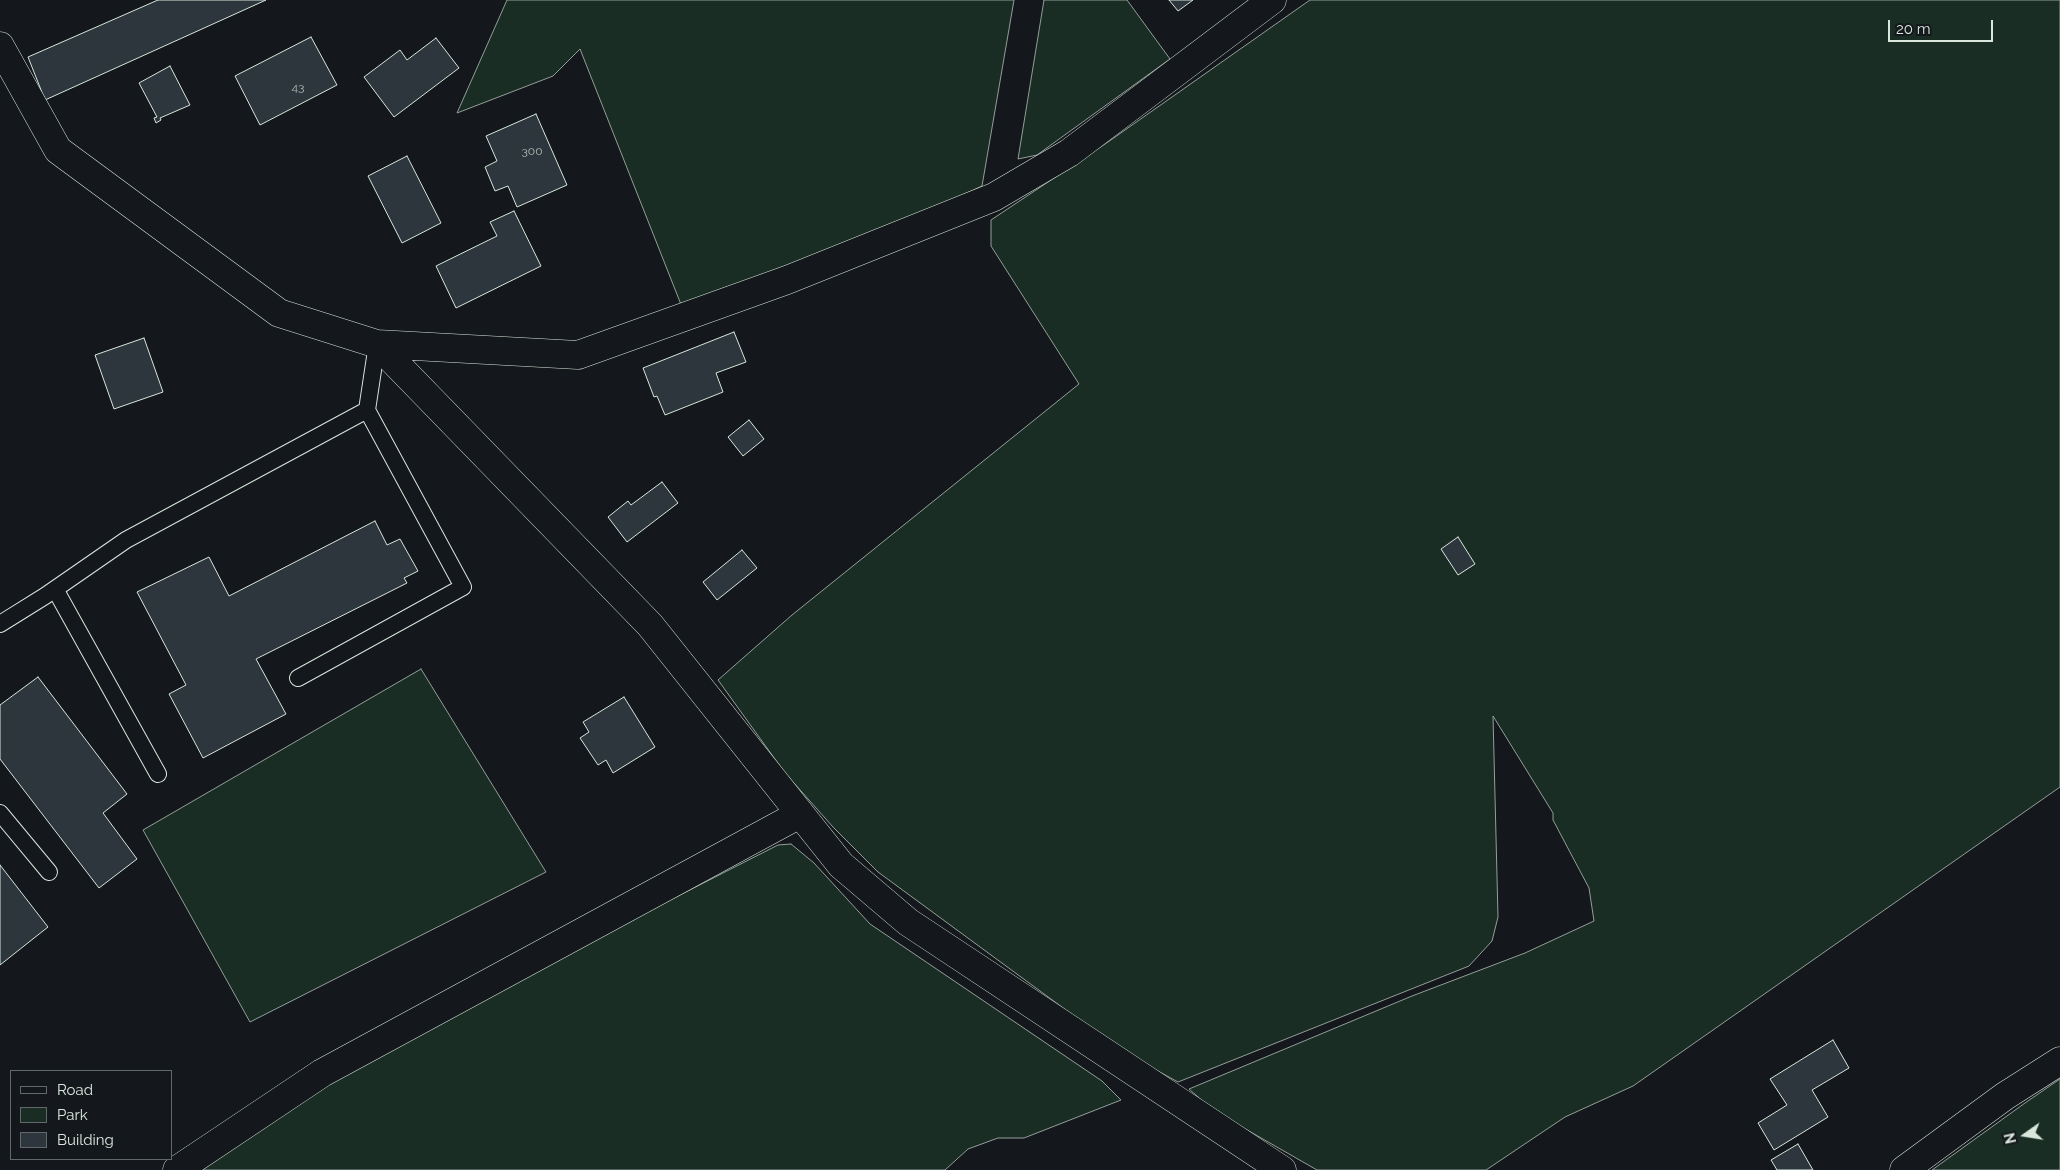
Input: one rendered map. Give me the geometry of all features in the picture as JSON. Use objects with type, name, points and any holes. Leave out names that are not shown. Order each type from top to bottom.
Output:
[{"type":"street","points":[[0,46],[58,150],[279,313],[377,344],[578,355],[787,280],[994,197],[1069,153],[1272,0]]},
{"type":"street","points":[[377,344],[650,625],[841,865],[908,922],[1282,1170]]},
{"type":"street","points":[[177,1170],[322,1073],[800,814]]},
{"type":"street","points":[[1904,1170],[2005,1096],[2060,1061]]},
{"type":"lane","points":[[298,678],[463,587],[367,410],[377,344]]},
{"type":"lane","points":[[0,624],[56,589],[126,540],[367,410]]},
{"type":"lane","points":[[56,589],[158,774]]},
{"type":"lane","points":[[0,813],[49,872]]},
{"type":"green space","points":[[507,0],[1014,0],[982,186],[935,208],[682,307],[580,49],[553,76],[457,113]]},
{"type":"green space","points":[[1044,0],[1127,0],[1170,59],[1037,155],[1018,159]]},
{"type":"green space","points":[[1310,0],[2060,0],[2060,787],[1633,1086],[1565,1117],[1486,1170],[1317,1170],[1214,1111],[1189,1089],[1412,996],[1525,953],[1594,921],[1589,888],[1553,820],[1553,813],[1493,716],[1498,917],[1492,941],[1469,966],[1178,1082],[1147,1065],[1070,1013],[878,872],[833,827],[785,773],[718,680],[792,615],[1079,384],[991,246],[991,220],[1108,142]]},
{"type":"green space","points":[[421,669],[546,872],[250,1022],[143,830]]},
{"type":"green space","points":[[791,844],[814,863],[870,924],[1102,1081],[1121,1100],[1024,1138],[998,1138],[968,1149],[945,1170],[178,1170],[307,1085],[778,845]]},
{"type":"green space","points":[[2060,1079],[2060,1170],[1932,1170],[2025,1103]]},
{"type":"building","points":[[158,0],[266,0],[45,100],[28,57]]},
{"type":"building","points":[[1169,0],[1193,0],[1178,11]]},
{"type":"building","points":[[311,37],[337,85],[260,125],[235,76]]},
{"type":"building","points":[[436,38],[459,68],[394,117],[364,77],[400,50],[407,60]]},
{"type":"building","points":[[170,66],[190,105],[160,118],[161,120],[156,123],[154,118],[157,117],[139,83]]},
{"type":"building","points":[[536,114],[567,185],[517,207],[508,186],[495,191],[485,167],[497,161],[486,136]]},
{"type":"building","points":[[407,156],[441,223],[402,243],[368,176]]},
{"type":"building","points":[[514,211],[541,266],[456,308],[436,266],[497,236],[490,222]]},
{"type":"building","points":[[734,332],[746,362],[716,373],[723,392],[665,415],[657,396],[654,397],[643,368]]},
{"type":"building","points":[[144,338],[163,392],[114,409],[95,355]]},
{"type":"building","points":[[749,420],[764,439],[743,456],[728,437]]},
{"type":"building","points":[[662,482],[678,503],[627,542],[608,517],[628,501],[631,505]]},
{"type":"building","points":[[375,521],[387,545],[400,539],[418,571],[404,578],[407,583],[256,659],[286,714],[203,758],[169,694],[186,685],[137,592],[209,557],[229,596]]},
{"type":"building","points":[[1458,537],[1475,564],[1458,575],[1441,549]]},
{"type":"building","points":[[742,550],[757,568],[717,600],[703,582]]},
{"type":"building","points":[[38,677],[127,794],[103,813],[137,859],[99,888],[0,759],[0,705]]},
{"type":"building","points":[[624,697],[655,747],[613,773],[606,760],[598,765],[580,738],[589,732],[583,722]]},
{"type":"building","points":[[0,865],[48,927],[0,965]]},
{"type":"building","points":[[1833,1040],[1849,1068],[1812,1090],[1828,1117],[1774,1150],[1758,1123],[1787,1105],[1770,1079]]},
{"type":"building","points":[[1798,1144],[1813,1170],[1777,1170],[1771,1160]]}]
